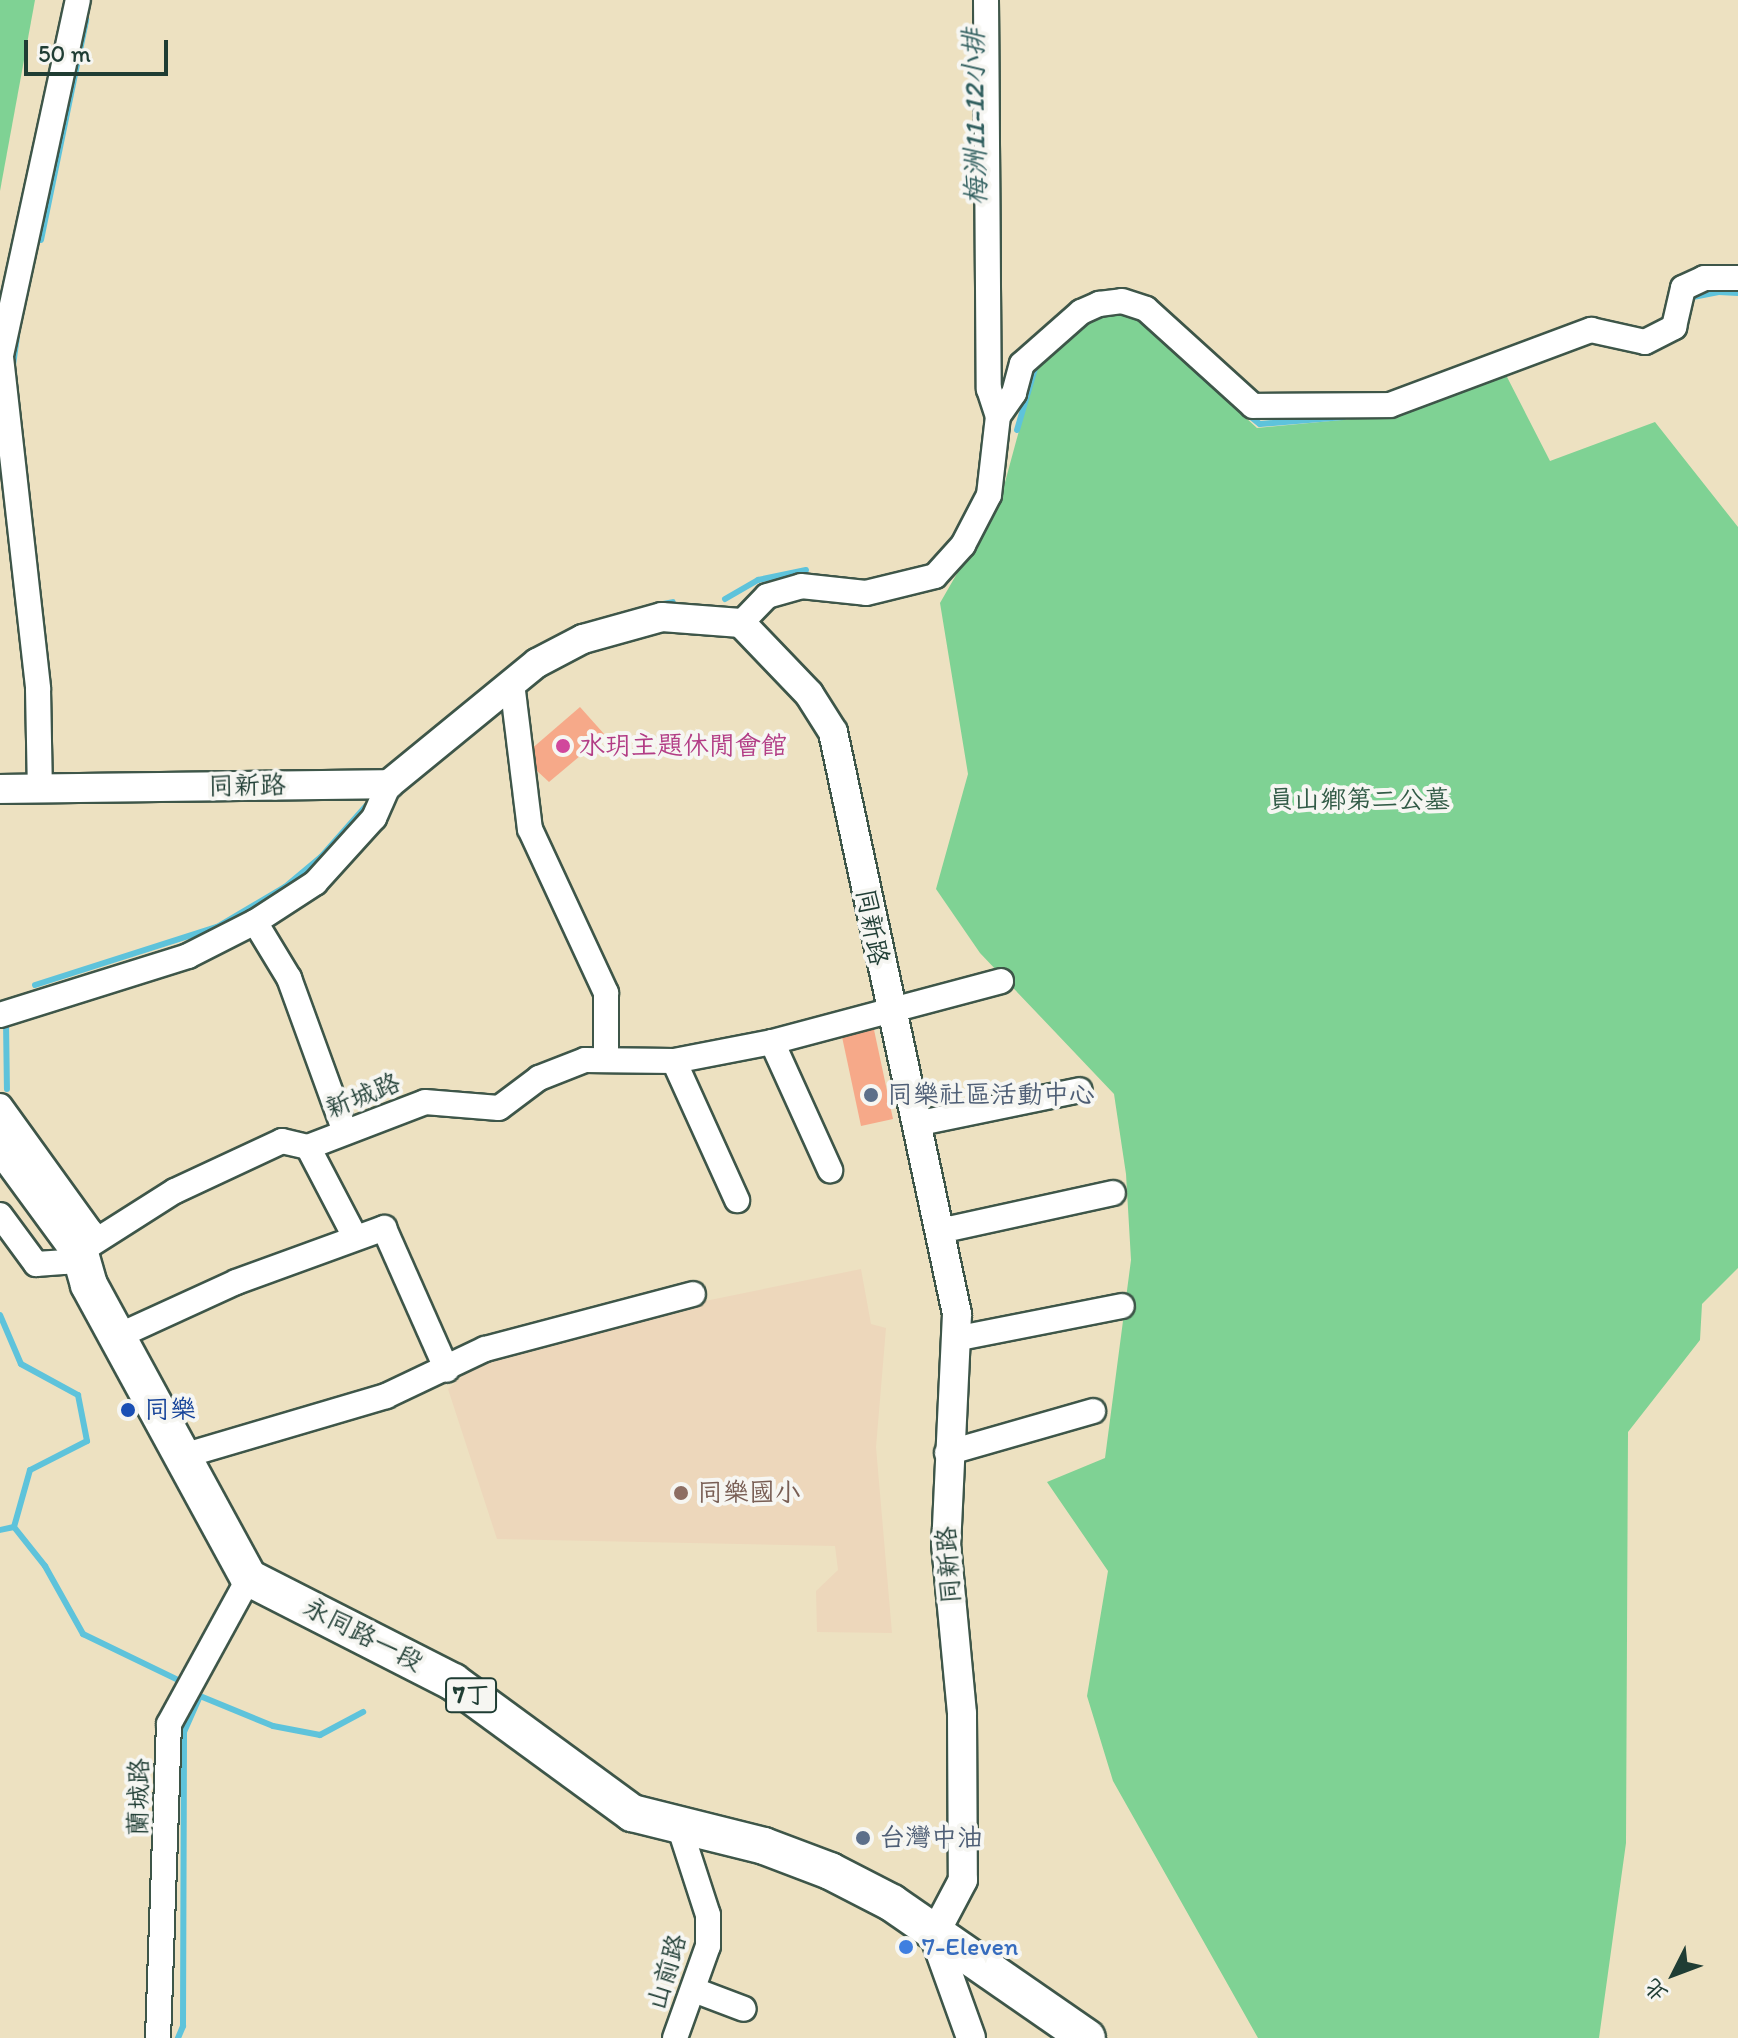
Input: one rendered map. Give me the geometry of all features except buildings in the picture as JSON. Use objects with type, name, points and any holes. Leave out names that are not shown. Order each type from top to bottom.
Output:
[{"type":"main road","points":[[0,1142],[116,1337],[179,1457],[249,1578]]},
{"type":"main road","points":[[0,1179],[70,1257]]},
{"type":"main road","name":"永同路一段","points":[[249,1578],[453,1682],[632,1813],[680,1829],[764,1846],[830,1871],[892,1903],[934,1935]]},
{"type":"main road","name":"7丁","points":[[934,1935],[1087,2038]]},
{"type":"street","points":[[40,789],[38,689],[0,359],[78,0]]},
{"type":"street","points":[[0,1015],[188,956],[255,922],[315,883],[374,818],[389,784],[537,663],[583,639],[662,617],[741,623],[767,596],[801,586],[866,593],[935,576],[963,545],[989,495],[998,416],[989,389],[986,0]]},
{"type":"street","points":[[998,416],[1014,393],[1022,364],[1081,312],[1099,304],[1122,301],[1146,309],[1253,406],[1390,405],[1591,330],[1645,342],[1674,327],[1683,288],[1704,278],[1738,278]]},
{"type":"street","name":"同新路","points":[[741,623],[809,694],[833,732],[888,1010],[957,1314],[947,1453],[946,1544],[962,1714],[963,1880],[934,1935]]},
{"type":"street","points":[[512,683],[530,829],[606,993],[606,1058]]},
{"type":"street","name":"同新路","points":[[0,789],[389,784]]},
{"type":"street","points":[[255,922],[295,993],[345,1132]]},
{"type":"street","name":"新城路","points":[[70,1257],[175,1191],[282,1141],[308,1147],[425,1102],[499,1108],[539,1078],[585,1060],[674,1061],[772,1042],[1001,981]]},
{"type":"street","points":[[772,1042],[830,1170]]},
{"type":"street","points":[[674,1061],[737,1200]]},
{"type":"street","points":[[915,1124],[1080,1090]]},
{"type":"street","points":[[0,1106],[90,1231],[70,1257],[36,1264],[0,1215]]},
{"type":"street","points":[[308,1147],[355,1237]]},
{"type":"street","points":[[940,1231],[1113,1193]]},
{"type":"street","points":[[116,1337],[236,1282],[384,1228],[447,1370]]},
{"type":"street","points":[[179,1457],[386,1396],[447,1370],[485,1349],[693,1294]]},
{"type":"street","points":[[955,1339],[1122,1306]]},
{"type":"street","points":[[947,1453],[1093,1411]]},
{"type":"street","name":"蘭城路","points":[[158,2038],[169,1724],[249,1578]]},
{"type":"street","name":"山前路","points":[[675,2038],[708,1946],[708,1915],[680,1829]]},
{"type":"street","points":[[934,1935],[971,2038]]},
{"type":"street","points":[[694,1990],[744,2009]]},
{"type":"shaded area","name":"同樂國小","points":[[861,1269],[871,1324],[886,1328],[876,1447],[892,1633],[817,1632],[816,1591],[838,1570],[835,1546],[497,1539],[448,1389],[482,1358],[705,1301]]},
{"type":"green space","points":[[0,0],[35,0],[0,191]]},
{"type":"green space","name":"員山鄉第二公墓","points":[[1117,313],[1138,319],[1257,428],[1394,415],[1506,375],[1550,461],[1655,422],[1738,527],[1738,1268],[1702,1304],[1700,1340],[1628,1432],[1626,1843],[1599,2038],[1258,2038],[1113,1781],[1087,1696],[1108,1571],[1047,1482],[1105,1458],[1131,1260],[1126,1174],[1114,1094],[980,953],[936,889],[968,774],[940,603],[1001,497],[1036,368],[1093,318]]},
{"type":"waterway","points":[[41,240],[86,20]]},
{"type":"waterway","points":[[1688,304],[1693,297],[1719,292],[1738,293]]},
{"type":"waterway","points":[[13,365],[17,337]]},
{"type":"waterway","points":[[1017,430],[1036,365]]},
{"type":"waterway","points":[[1198,372],[1229,399]]},
{"type":"waterway","points":[[1247,414],[1260,424],[1344,417]]},
{"type":"waterway","points":[[725,599],[758,580],[806,570]]},
{"type":"waterway","points":[[658,605],[673,602]]},
{"type":"waterway","points":[[490,684],[522,659]]},
{"type":"waterway","points":[[35,985],[217,927],[285,887],[321,857],[366,806]]},
{"type":"waterway","points":[[6,1021],[7,1089]]},
{"type":"waterway","points":[[0,1315],[21,1364],[78,1395],[87,1441],[30,1470],[14,1527],[0,1530]]},
{"type":"waterway","points":[[14,1527],[45,1566],[83,1634],[178,1680]]},
{"type":"waterway","points":[[178,2038],[183,2026],[184,1732],[200,1696],[273,1726],[320,1735],[363,1712]]},
{"type":"place","name":"水玥主題休閒會館","points":[[563,746]]},
{"type":"place","name":"同樂社區活動中心","points":[[871,1095]]},
{"type":"place","name":"同樂","points":[[128,1410]]},
{"type":"place","name":"同樂國小","points":[[681,1493]]},
{"type":"place","name":"台灣中油","points":[[863,1838]]},
{"type":"place","name":"7-Eleven","points":[[906,1947]]},
{"type":"water label","name":"梅洲11-12小排","points":[[974,117]]}]
